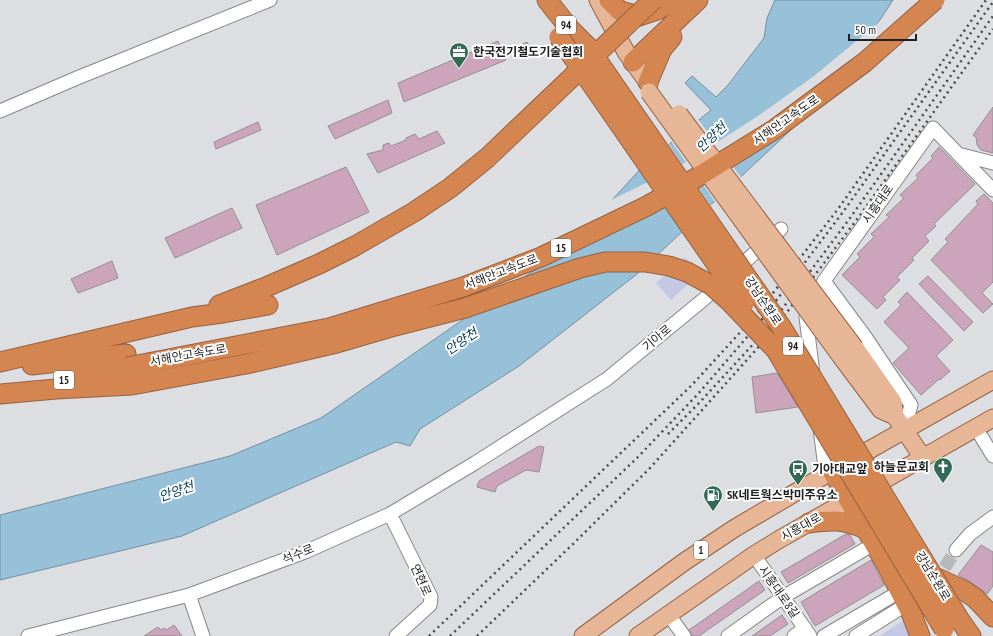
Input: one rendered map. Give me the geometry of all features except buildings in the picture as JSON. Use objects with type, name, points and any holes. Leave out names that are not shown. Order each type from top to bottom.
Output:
[{"type":"highway","name":"강남순환로","points":[[532,0],[776,350]]},
{"type":"highway","name":"강남순환로","points":[[547,0],[570,29],[588,47],[782,328],[950,628],[971,636]]},
{"type":"highway","points":[[563,0],[577,22],[588,47]]},
{"type":"highway","points":[[609,0],[620,11],[639,16],[686,2]]},
{"type":"highway","points":[[0,362],[192,316],[267,296],[319,264],[414,212],[450,188],[492,153],[653,0]]},
{"type":"highway","name":"서해안고속도로","points":[[0,394],[126,360],[328,315],[386,299],[465,274],[538,246],[644,194],[748,132],[824,79],[898,19],[917,0]]},
{"type":"highway","name":"서해안고속도로","points":[[0,369],[126,360],[330,328],[463,287],[541,257],[647,206],[691,181],[775,129],[865,62],[935,0]]},
{"type":"highway","points":[[630,57],[686,2]]},
{"type":"highway","points":[[651,86],[662,49],[672,36],[686,2]]},
{"type":"highway","points":[[0,394],[132,385],[246,364],[337,343],[465,308],[580,268],[604,262],[645,262],[669,266],[687,272],[711,286],[730,302],[776,350],[950,628]]},
{"type":"highway","points":[[850,461],[894,537],[914,563],[924,572],[963,590],[993,616]]},
{"type":"highway","points":[[829,473],[849,500],[886,564],[912,615],[920,636]]},
{"type":"highway","points":[[809,523],[834,520],[846,522],[865,529]]},
{"type":"main road","points":[[598,0],[630,57],[651,86],[854,347],[881,410],[900,423],[923,458]]},
{"type":"main road","name":"1","points":[[583,636],[690,558],[735,528],[850,461],[900,423],[993,380]]},
{"type":"main road","name":"시흥대로","points":[[638,636],[754,555],[993,418]]},
{"type":"street","points":[[0,111],[77,78],[270,0]]},
{"type":"street","name":"시흥대로","points":[[829,473],[806,317],[824,281],[933,128],[958,154]]},
{"type":"street","points":[[958,154],[993,162]]},
{"type":"street","points":[[958,154],[993,190]]},
{"type":"street","name":"기아로","points":[[545,418],[607,379],[647,347],[732,275],[781,229]]},
{"type":"street","points":[[824,281],[854,347],[911,405],[900,423]]},
{"type":"street","name":"석수로","points":[[28,636],[189,595],[305,552],[390,514],[475,463],[545,418]]},
{"type":"street","points":[[976,428],[993,456]]},
{"type":"street","name":"연현로","points":[[390,514],[431,597],[430,605],[396,636]]},
{"type":"street","points":[[956,550],[970,534],[993,517]]},
{"type":"street","points":[[728,636],[783,597],[867,548]]},
{"type":"street","name":"시흥대로8길","points":[[754,555],[783,597],[805,633],[794,636]]},
{"type":"street","points":[[189,595],[203,636]]},
{"type":"street","points":[[824,636],[894,595]]},
{"type":"street","points":[[856,636],[899,609]]},
{"type":"street","points":[[668,614],[684,636]]},
{"type":"shaded area","points":[[685,257],[700,273],[671,300],[656,283]]},
{"type":"shaded area","points":[[905,619],[912,636],[880,636]]},
{"type":"water","name":"안양천","points":[[775,0],[893,0],[862,47],[831,75],[825,98],[637,274],[519,366],[420,429],[410,446],[396,442],[182,536],[0,580],[0,515],[230,456],[321,418],[572,244],[644,165],[711,110],[685,83],[692,76],[716,97],[728,85],[764,38],[767,18]]},
{"type":"pier","points":[[883,19],[864,48],[732,165],[742,179],[716,203],[702,183],[697,186],[712,207],[687,230],[667,201],[570,242],[607,202],[652,180],[643,164],[668,143],[682,164],[686,162],[671,141],[697,118],[716,143],[761,114],[814,76]]},
{"type":"tunnel","points":[[932,582],[943,570],[956,550]]},
{"type":"railway","points":[[429,636],[692,385],[756,315],[838,209],[986,0]]},
{"type":"railway","points":[[450,636],[637,458],[698,394],[760,322],[843,212],[993,2]]},
{"type":"railway","points":[[668,434],[700,402],[768,328],[850,218],[993,16]]},
{"type":"railway","points":[[477,636],[650,468],[772,332],[858,218],[993,29]]},
{"type":"place","name":"한국전기철도기술협회","points":[[459,69]]},
{"type":"place","name":"하늘문교회","points":[[943,484]]},
{"type":"place","name":"기아대교앞","points":[[798,486]]},
{"type":"place","name":"SK네트웍스박미주유소","points":[[713,512]]}]
